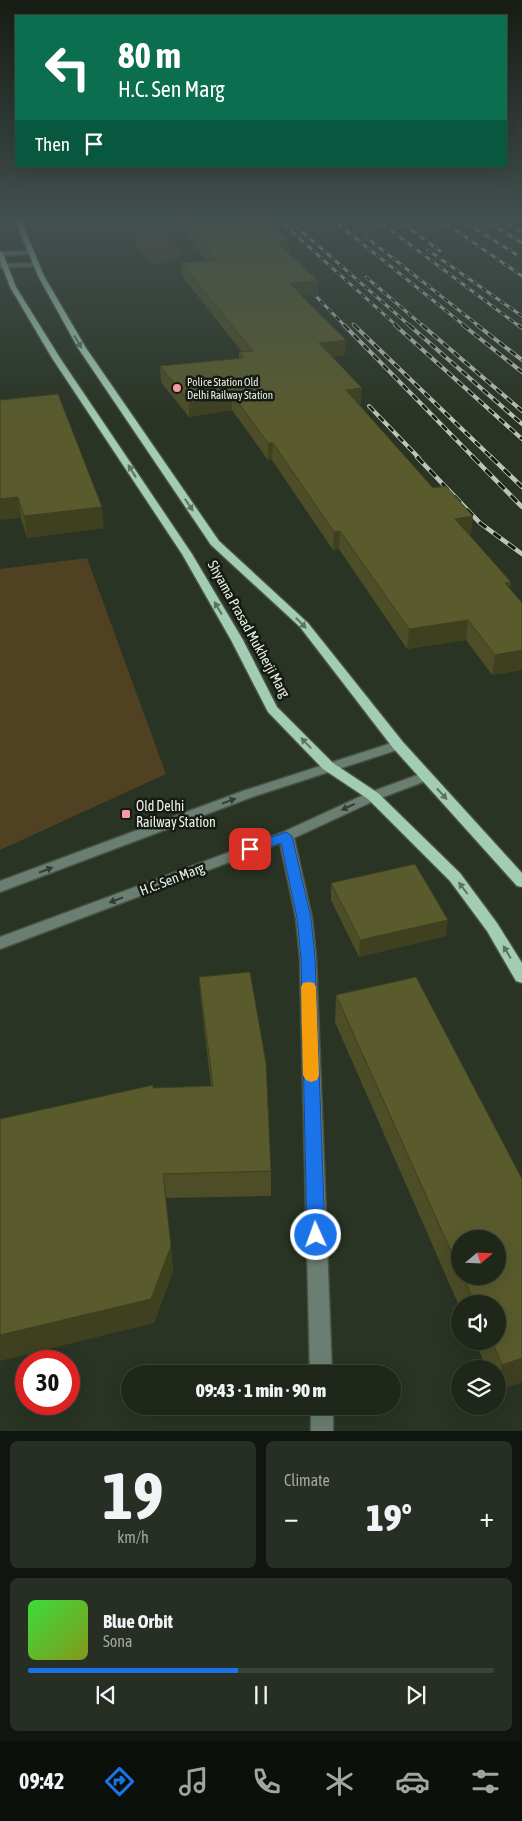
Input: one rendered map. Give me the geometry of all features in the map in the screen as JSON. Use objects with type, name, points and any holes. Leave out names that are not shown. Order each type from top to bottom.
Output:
[{"type":"main road","name":"Shyama Prasad Mukherji Marg","points":[[13,287],[56,358],[192,563],[238,640],[272,709],[328,766],[373,796],[455,877],[492,927],[522,977]]},
{"type":"main road","name":"Shyama Prasad Mukherji Marg","points":[[48,287],[82,348],[215,543],[304,625],[398,745],[522,882]]},
{"type":"street","points":[[0,887],[193,814],[328,766],[398,745]]},
{"type":"street","name":"H.C. Sen Marg","points":[[0,943],[286,836],[373,796],[426,776]]},
{"type":"street","points":[[286,836],[304,918],[308,958],[321,1365]]},
{"type":"street","points":[[322,1415],[322,1431]]},
{"type":"shaded area","points":[[87,558],[166,774],[0,850],[0,569]]},
{"type":"building","points":[[200,287],[293,287],[346,340],[319,343],[362,388],[346,390],[433,488],[446,486],[473,516],[455,519],[511,582],[505,583],[522,603],[522,650],[495,655],[468,620],[409,629],[340,531],[334,532],[273,443],[268,443],[232,394],[189,401],[160,366],[244,358],[239,352],[253,351]]},
{"type":"building","points":[[58,394],[102,507],[24,516],[18,497],[0,499],[0,400]]},
{"type":"building","points":[[415,864],[448,920],[360,940],[331,883]]},
{"type":"building","points":[[250,972],[266,1063],[271,1171],[163,1174],[171,1246],[151,1299],[0,1335],[0,1119],[153,1085],[153,1088],[213,1086],[199,977]]},
{"type":"building","points":[[416,977],[522,1179],[522,1358],[506,1364],[506,1360],[500,1360],[496,1350],[506,1350],[506,1295],[471,1295],[467,1285],[506,1285],[506,1230],[451,1230],[451,1251],[336,995]]},
{"type":"railway","points":[[307,287],[345,326]]},
{"type":"railway","points":[[353,287],[397,326]]},
{"type":"railway","points":[[365,287],[410,326]]},
{"type":"railway","points":[[377,287],[423,326]]},
{"type":"railway","points":[[416,287],[465,326]]},
{"type":"railway","points":[[429,287],[479,326]]},
{"type":"railway","points":[[466,287],[519,326]]},
{"type":"railway","points":[[480,287],[522,316]]},
{"type":"railway","points":[[344,325],[474,458]]},
{"type":"railway","points":[[354,325],[492,458]]},
{"type":"railway","points":[[395,325],[522,439]]},
{"type":"railway","points":[[409,325],[522,424]]},
{"type":"railway","points":[[422,325],[522,411]]},
{"type":"railway","points":[[463,325],[522,372]]},
{"type":"railway","points":[[477,325],[522,360]]},
{"type":"railway","points":[[518,325],[522,328]]},
{"type":"railway","points":[[369,406],[419,458]]},
{"type":"railway","points":[[417,457],[480,523],[522,554]]},
{"type":"railway","points":[[473,457],[522,507]]},
{"type":"railway","points":[[491,457],[522,487]]},
{"type":"slow traffic","points":[[309,987],[311,1075]]},
{"type":"place","name":"Police Station Old Delhi Railway Station","points":[[177,388]]},
{"type":"place","name":"Old Delhi Railway Station","points":[[126,814]]},
{"type":"route","points":[[250,849],[286,836],[304,918],[308,958],[316,1235]]}]
